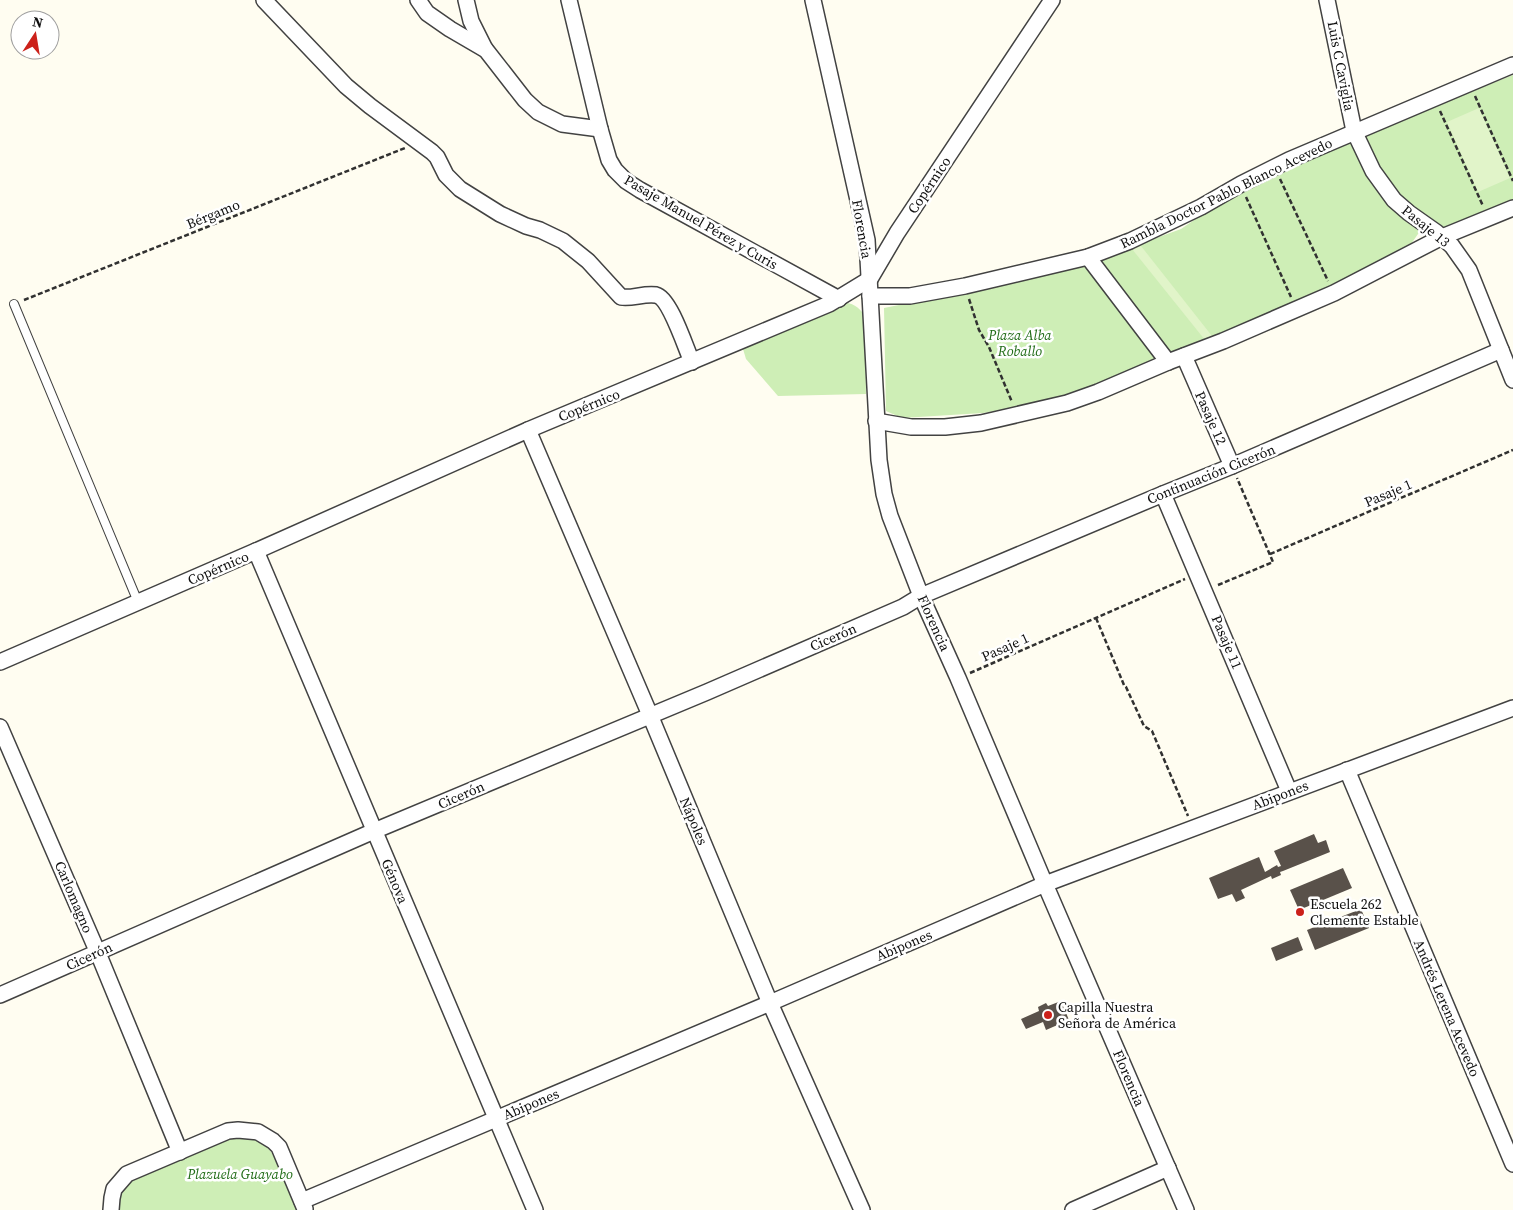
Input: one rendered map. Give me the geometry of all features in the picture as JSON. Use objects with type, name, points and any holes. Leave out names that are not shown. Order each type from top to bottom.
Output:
[{"type":"street","points":[[264,0],[346,86],[437,157],[446,175],[460,189],[500,214],[563,241],[588,262],[621,297],[632,298],[655,295],[661,297],[672,314],[692,362]]},
{"type":"street","points":[[418,0],[426,13],[486,50]]},
{"type":"street","points":[[466,0],[471,22],[486,50],[525,100],[538,112],[562,124],[600,130]]},
{"type":"street","name":"Pasaje Manuel Pérez y Curis","points":[[569,0],[600,130],[609,160],[615,170],[626,181],[839,299]]},
{"type":"street","name":"Florencia","points":[[813,0],[867,240],[876,420],[884,494],[921,596],[1186,1210]]},
{"type":"street","name":"Copérnico","points":[[0,662],[528,430],[839,299],[870,279],[897,233],[1052,0]]},
{"type":"street","name":"Luis C Caviglia","points":[[1327,0],[1354,131]]},
{"type":"street","name":"Rambla Doctor Pablo Blanco Acevedo","points":[[870,296],[910,296],[965,286],[1088,257],[1130,241],[1201,207],[1274,166],[1513,65]]},
{"type":"street","name":"Pasaje 13","points":[[1354,131],[1373,171],[1394,200],[1409,214],[1452,246],[1469,270],[1513,380]]},
{"type":"street","points":[[876,420],[895,425],[927,427],[981,423],[1018,416],[1067,403],[1334,293],[1442,238],[1513,208]]},
{"type":"street","points":[[1088,257],[1168,362]]},
{"type":"street","name":"Continuación Cicerón","points":[[921,596],[1232,466],[1500,350]]},
{"type":"street","name":"Pasaje 12","points":[[1184,356],[1232,466]]},
{"type":"street","name":"Nápoles","points":[[528,430],[650,715],[770,1003],[862,1210]]},
{"type":"street","name":"Pasaje 11","points":[[1163,494],[1289,791]]},
{"type":"street","name":"Génova","points":[[256,551],[535,1210]]},
{"type":"street","name":"Cicerón","points":[[0,995],[374,832],[903,607],[921,596]]},
{"type":"street","name":"Abipones","points":[[304,1205],[496,1119],[1045,884],[1513,708]]},
{"type":"street","name":"Carlomagno","points":[[0,727],[98,953],[180,1152]]},
{"type":"street","name":"Andrés Lerena Acevedo","points":[[1347,770],[1513,1164]]},
{"type":"street","points":[[111,1210],[114,1192],[127,1174],[228,1132],[238,1130],[265,1134],[279,1148],[304,1205]]},
{"type":"street","points":[[1073,1210],[1168,1168]]},
{"type":"lane","points":[[14,304],[138,602]]},
{"type":"path","points":[[1469,84],[1513,181]]},
{"type":"path","points":[[1435,98],[1489,219]]},
{"type":"path","name":"Bérgamo","points":[[14,304],[419,143]]},
{"type":"path","points":[[1274,166],[1334,293]]},
{"type":"path","points":[[1241,184],[1296,309]]},
{"type":"path","points":[[965,286],[979,330],[989,347],[1018,416]]},
{"type":"path","name":"Pasaje 1","points":[[1270,554],[1513,450]]},
{"type":"path","points":[[1205,591],[1274,562],[1232,466]]},
{"type":"path","name":"Pasaje 1","points":[[958,678],[1198,573]]},
{"type":"path","points":[[1096,618],[1124,685],[1144,726],[1152,731],[1193,827]]},
{"type":"green space","name":"Plaza Alba Roballo","points":[[1513,75],[1513,202],[1447,228],[1439,227],[1418,234],[1411,244],[1356,274],[1179,353],[1086,390],[1036,404],[983,413],[902,418],[886,411],[884,308],[949,295],[1112,254],[1181,229],[1213,207],[1351,140]]},
{"type":"green space","points":[[1479,108],[1510,178],[1478,192],[1447,122]]},
{"type":"green space","points":[[1141,246],[1212,336],[1205,340],[1132,249]]},
{"type":"green space","points":[[841,302],[855,306],[865,316],[866,394],[778,396],[746,359],[743,349]]},
{"type":"green space","name":"Plazuela Guayabo","points":[[233,1137],[252,1137],[264,1144],[276,1160],[297,1210],[116,1210],[121,1195],[130,1182]]},
{"type":"building","points":[[1314,834],[1318,843],[1326,840],[1330,852],[1280,872],[1281,875],[1272,879],[1271,876],[1241,890],[1245,898],[1236,902],[1232,894],[1218,899],[1209,878],[1259,857],[1265,872],[1277,865],[1278,867],[1281,866],[1274,851]]},
{"type":"building","points":[[1343,868],[1352,888],[1299,910],[1290,890]]},
{"type":"building","points":[[1361,909],[1369,928],[1315,950],[1307,930]]},
{"type":"building","points":[[1298,937],[1303,950],[1276,961],[1271,948]]},
{"type":"building","name":"Capilla Nuestra Señora de América","points":[[1061,1001],[1069,1020],[1046,1030],[1043,1022],[1026,1029],[1021,1019],[1039,1011],[1038,1007],[1046,1003],[1048,1006]]},
{"type":"place","name":"Escuela 262 Clemente Estable","points":[[1300,912]]},
{"type":"place","name":"Capilla Nuestra Señora de América","points":[[1048,1015]]}]
